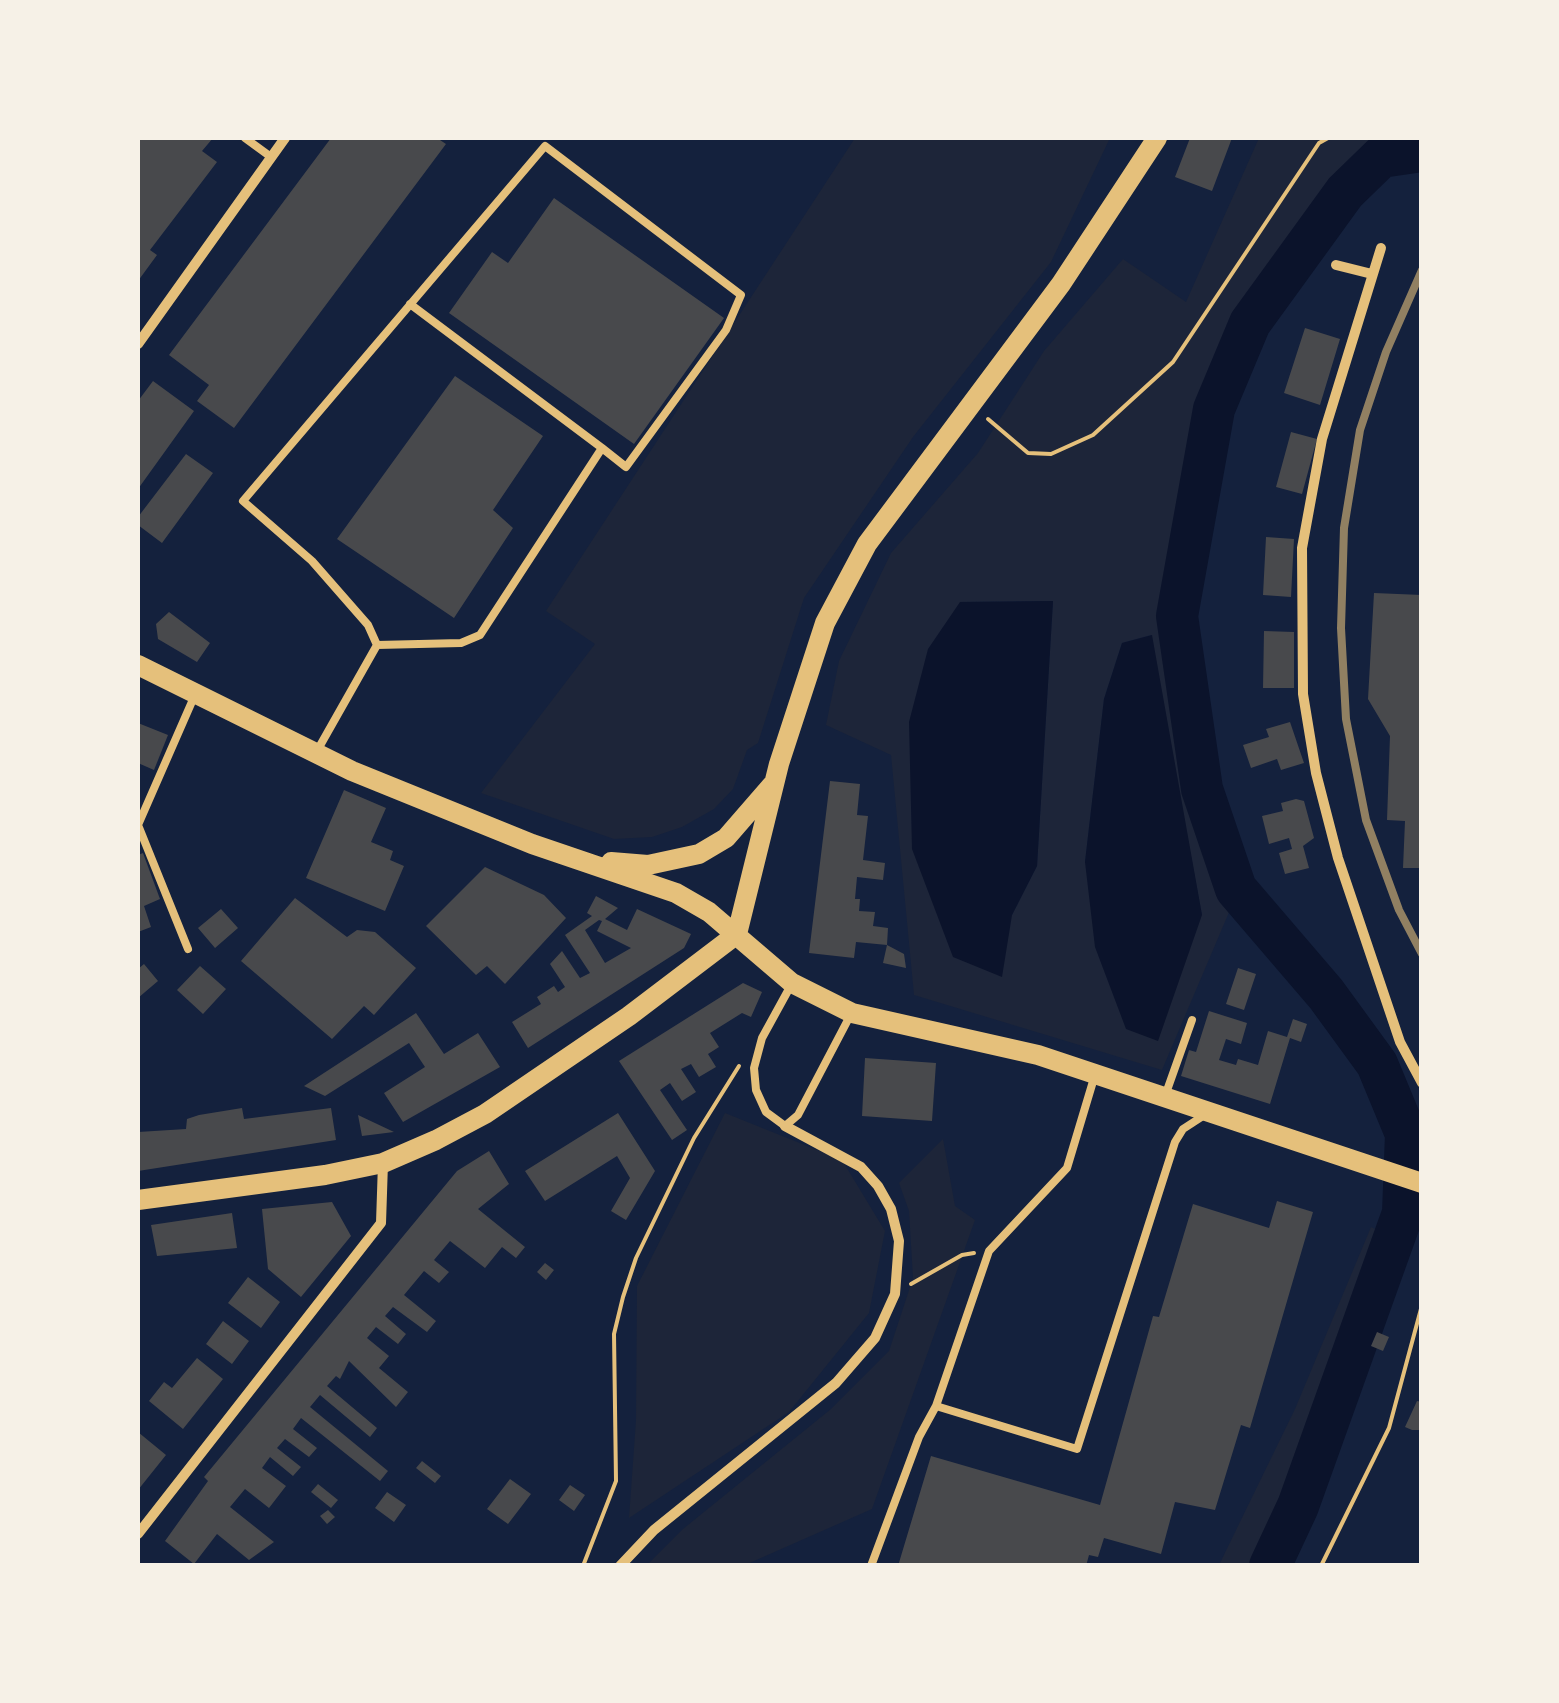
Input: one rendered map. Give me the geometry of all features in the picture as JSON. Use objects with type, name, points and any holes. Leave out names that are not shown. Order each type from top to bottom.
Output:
[{"type":"main road","points":[[138,1200],[383,1163],[485,1114],[695,970],[738,934],[774,784],[825,622],[867,544],[1060,284],[1154,139]]},
{"type":"main road","points":[[138,665],[194,697],[315,755],[484,826],[676,892],[738,934],[792,983],[852,1014],[1038,1055],[1422,1183]]},
{"type":"main road","points":[[578,860],[648,866],[699,854],[726,838],[774,784]]},
{"type":"street","points":[[138,343],[285,138]]},
{"type":"street","points":[[1381,248],[1322,439],[1302,548],[1303,694],[1338,858],[1400,1042],[1422,1083]]},
{"type":"street","points":[[1336,264],[1372,274]]},
{"type":"street","points":[[620,1566],[654,1530],[836,1383],[875,1338],[894,1294],[899,1242],[891,1209],[878,1186],[861,1167],[786,1126]]},
{"type":"street","points":[[138,1534],[381,1224],[383,1163]]},
{"type":"lane","points":[[244,138],[271,158]]},
{"type":"lane","points":[[377,645],[368,625],[312,560],[243,501],[410,304],[545,146],[740,295],[726,330],[626,467],[410,304]]},
{"type":"lane","points":[[377,645],[461,643],[480,635],[602,448]]},
{"type":"lane","points":[[315,755],[377,645]]},
{"type":"lane","points":[[188,949],[138,825],[194,697]]},
{"type":"lane","points":[[792,983],[762,1038],[754,1068],[756,1090],[766,1112],[786,1126],[798,1115],[852,1014]]},
{"type":"lane","points":[[1164,1098],[1192,1020]]},
{"type":"lane","points":[[871,1566],[919,1437],[936,1406],[989,1251],[1067,1168],[1096,1074]]},
{"type":"lane","points":[[936,1406],[1077,1449],[1174,1142],[1183,1129],[1209,1113]]},
{"type":"path","points":[[969,404],[1028,454],[1051,454],[1093,435],[1173,362],[1319,143],[1328,138]]},
{"type":"path","points":[[583,1566],[616,1481],[614,1334],[623,1296],[636,1258],[694,1138],[744,1060]]},
{"type":"path","points":[[914,1282],[962,1255],[989,1251]]},
{"type":"path","points":[[1321,1566],[1389,1428],[1422,1304]]},
{"type":"shaded area","points":[[855,138],[1109,140],[1051,262],[913,437],[804,598],[758,743],[747,750],[733,789],[714,809],[682,827],[652,837],[614,839],[481,793],[595,644],[546,611]]},
{"type":"shaded area","points":[[1259,138],[1421,138],[1421,142],[1401,141],[1360,157],[1256,283],[1222,355],[1196,448],[1168,609],[1173,672],[1189,769],[1230,910],[1162,1070],[914,995],[891,755],[826,725],[839,661],[891,553],[978,453],[1044,351],[1123,259],[1186,302]],"holes":[[[1053,601],[1037,866],[1012,915],[960,602]],[[1151,635],[1167,730],[1202,915],[1085,862],[1104,699],[1122,643]]]},
{"type":"shaded area","points":[[1053,601],[1037,866],[1012,915],[1002,977],[953,957],[912,849],[909,722],[928,649],[960,602]]},
{"type":"shaded area","points":[[1152,635],[1202,915],[1158,1041],[1126,1029],[1095,947],[1085,862],[1104,699],[1122,643]]},
{"type":"shaded area","points":[[725,1113],[842,1160],[885,1231],[869,1313],[789,1412],[629,1518],[636,1420],[637,1286]]},
{"type":"shaded area","points":[[943,1139],[955,1206],[975,1220],[872,1509],[745,1565],[646,1566],[683,1529],[831,1409],[889,1351],[913,1278],[909,1211],[899,1183]]},
{"type":"shaded area","points":[[1371,1227],[1403,1242],[1277,1565],[1219,1565],[1295,1409]]},
{"type":"building","points":[[138,138],[213,138],[202,151],[217,162],[150,250],[157,255],[138,281]]},
{"type":"building","points":[[331,138],[437,138],[446,144],[234,428],[197,401],[209,385],[169,355]]},
{"type":"building","points":[[1190,138],[1232,138],[1212,191],[1175,177]]},
{"type":"building","points":[[554,198],[724,318],[634,444],[449,313],[492,252],[508,263]]},
{"type":"building","points":[[1305,328],[1340,339],[1320,405],[1284,393]]},
{"type":"building","points":[[455,376],[543,436],[493,510],[513,528],[454,618],[337,539]]},
{"type":"building","points":[[153,381],[194,411],[138,489],[138,401]]},
{"type":"building","points":[[1291,432],[1317,439],[1302,494],[1276,487]]},
{"type":"building","points":[[186,454],[213,473],[162,543],[138,525],[138,517]]},
{"type":"building","points":[[1266,537],[1294,539],[1291,597],[1263,595]]},
{"type":"building","points":[[1374,593],[1422,595],[1422,868],[1403,868],[1405,821],[1387,820],[1390,736],[1368,699]]},
{"type":"building","points":[[169,612],[210,643],[197,662],[158,639],[156,624]]},
{"type":"building","points":[[1264,631],[1294,632],[1294,688],[1263,688]]},
{"type":"building","points":[[1290,722],[1304,763],[1281,770],[1277,759],[1251,768],[1243,745],[1269,737],[1266,729]]},
{"type":"building","points":[[138,723],[168,735],[154,770],[138,763]]},
{"type":"building","points":[[830,781],[860,784],[857,815],[868,816],[863,860],[885,863],[883,880],[857,877],[855,899],[860,899],[859,911],[875,912],[873,926],[888,928],[887,945],[856,942],[854,958],[809,953]]},
{"type":"building","points":[[344,790],[386,808],[371,842],[393,851],[390,860],[404,866],[385,911],[306,878]]},
{"type":"building","points":[[1304,801],[1314,838],[1303,846],[1309,868],[1285,874],[1279,853],[1292,849],[1289,838],[1269,844],[1262,816],[1283,811],[1281,803]]},
{"type":"building","points":[[143,853],[160,899],[144,906],[151,927],[138,932],[138,855]]},
{"type":"building","points":[[485,867],[544,895],[566,918],[505,984],[487,966],[476,975],[426,926]]},
{"type":"building","points":[[596,896],[618,908],[605,919],[627,930],[637,909],[691,934],[684,948],[528,1048],[512,1022],[541,1004],[537,997],[554,986],[558,992],[565,987],[550,964],[562,951],[580,978],[590,973],[565,935],[592,916],[587,913]],"holes":[[[602,921],[597,931],[631,948],[605,963],[585,930]]]},
{"type":"building","points":[[295,898],[347,937],[357,930],[375,932],[416,968],[374,1015],[364,1006],[332,1039],[241,961]]},
{"type":"building","points":[[221,909],[238,928],[215,948],[198,928]]},
{"type":"building","points":[[887,945],[904,954],[906,968],[883,963]]},
{"type":"building","points":[[144,964],[158,981],[138,998],[138,969]]},
{"type":"building","points":[[200,966],[226,989],[203,1014],[177,990]]},
{"type":"building","points":[[1238,968],[1256,974],[1244,1010],[1226,1004]]},
{"type":"building","points":[[743,983],[762,992],[751,1017],[742,1013],[710,1033],[719,1047],[708,1054],[716,1067],[699,1077],[691,1064],[681,1069],[696,1092],[682,1101],[670,1083],[660,1090],[687,1130],[672,1140],[619,1061]]},
{"type":"building","points":[[1209,1011],[1247,1023],[1241,1044],[1226,1039],[1219,1060],[1236,1065],[1238,1059],[1258,1065],[1268,1031],[1287,1037],[1293,1019],[1307,1024],[1301,1042],[1290,1038],[1270,1104],[1181,1076],[1189,1050],[1196,1052]]},
{"type":"building","points":[[416,1013],[444,1054],[478,1033],[500,1067],[403,1122],[384,1093],[425,1067],[409,1043],[325,1096],[304,1086]]},
{"type":"building","points":[[865,1058],[936,1063],[932,1121],[862,1116]]},
{"type":"building","points":[[242,1108],[244,1119],[331,1108],[336,1140],[138,1171],[138,1132],[186,1129],[187,1119]]},
{"type":"building","points":[[618,1113],[655,1171],[626,1220],[611,1211],[630,1178],[617,1156],[545,1201],[525,1171]]},
{"type":"building","points":[[358,1115],[394,1132],[362,1136]]},
{"type":"building","points":[[489,1151],[509,1184],[478,1209],[525,1247],[516,1258],[502,1247],[485,1268],[450,1241],[434,1260],[449,1272],[439,1283],[424,1271],[404,1295],[436,1321],[427,1332],[393,1307],[385,1316],[406,1334],[398,1344],[376,1327],[367,1338],[389,1356],[379,1368],[408,1392],[396,1407],[349,1361],[340,1379],[336,1376],[327,1386],[377,1428],[370,1437],[320,1395],[310,1407],[388,1471],[380,1481],[301,1418],[293,1429],[317,1448],[309,1457],[285,1439],[277,1448],[301,1467],[293,1476],[270,1457],[262,1468],[286,1486],[269,1508],[245,1489],[230,1507],[274,1542],[249,1560],[217,1534],[194,1564],[165,1541],[208,1481],[204,1477],[457,1171]]},
{"type":"building","points":[[1277,1201],[1313,1212],[1250,1428],[1241,1425],[1215,1510],[1175,1502],[1161,1554],[1104,1538],[1098,1557],[1089,1555],[1086,1566],[898,1566],[931,1456],[1100,1505],[1153,1316],[1159,1317],[1193,1204],[1269,1228]]},
{"type":"building","points":[[332,1202],[351,1236],[301,1297],[268,1269],[262,1209]]},
{"type":"building","points":[[232,1213],[237,1248],[157,1256],[151,1225]]},
{"type":"building","points":[[545,1263],[554,1270],[546,1280],[537,1272]]},
{"type":"building","points":[[248,1277],[280,1302],[261,1328],[228,1303]]},
{"type":"building","points":[[223,1321],[249,1341],[232,1364],[206,1344]]},
{"type":"building","points":[[1377,1332],[1389,1337],[1383,1351],[1371,1346]]},
{"type":"building","points":[[197,1358],[223,1379],[183,1429],[149,1401],[164,1382],[172,1388]]},
{"type":"building","points":[[1417,1401],[1422,1402],[1422,1430],[1412,1430],[1405,1427]]},
{"type":"building","points":[[138,1432],[166,1455],[138,1490]]},
{"type":"building","points":[[422,1461],[441,1476],[435,1483],[416,1468]]},
{"type":"building","points":[[510,1479],[531,1494],[508,1524],[487,1509]]},
{"type":"building","points":[[318,1484],[338,1500],[331,1508],[311,1492]]},
{"type":"building","points":[[570,1485],[585,1495],[574,1511],[559,1500]]},
{"type":"building","points":[[387,1492],[406,1505],[394,1522],[375,1508]]},
{"type":"building","points":[[328,1510],[335,1517],[327,1524],[320,1516]]},
{"type":"waterway","points":[[1270,1566],[1298,1506],[1403,1213],[1406,1134],[1377,1064],[1326,994],[1236,889],[1202,789],[1177,616],[1214,409],[1250,323],[1345,192],[1381,157],[1422,151]]},
{"type":"railway","points":[[1422,270],[1386,352],[1360,430],[1344,528],[1341,628],[1346,719],[1366,820],[1399,910],[1422,954]]}]
